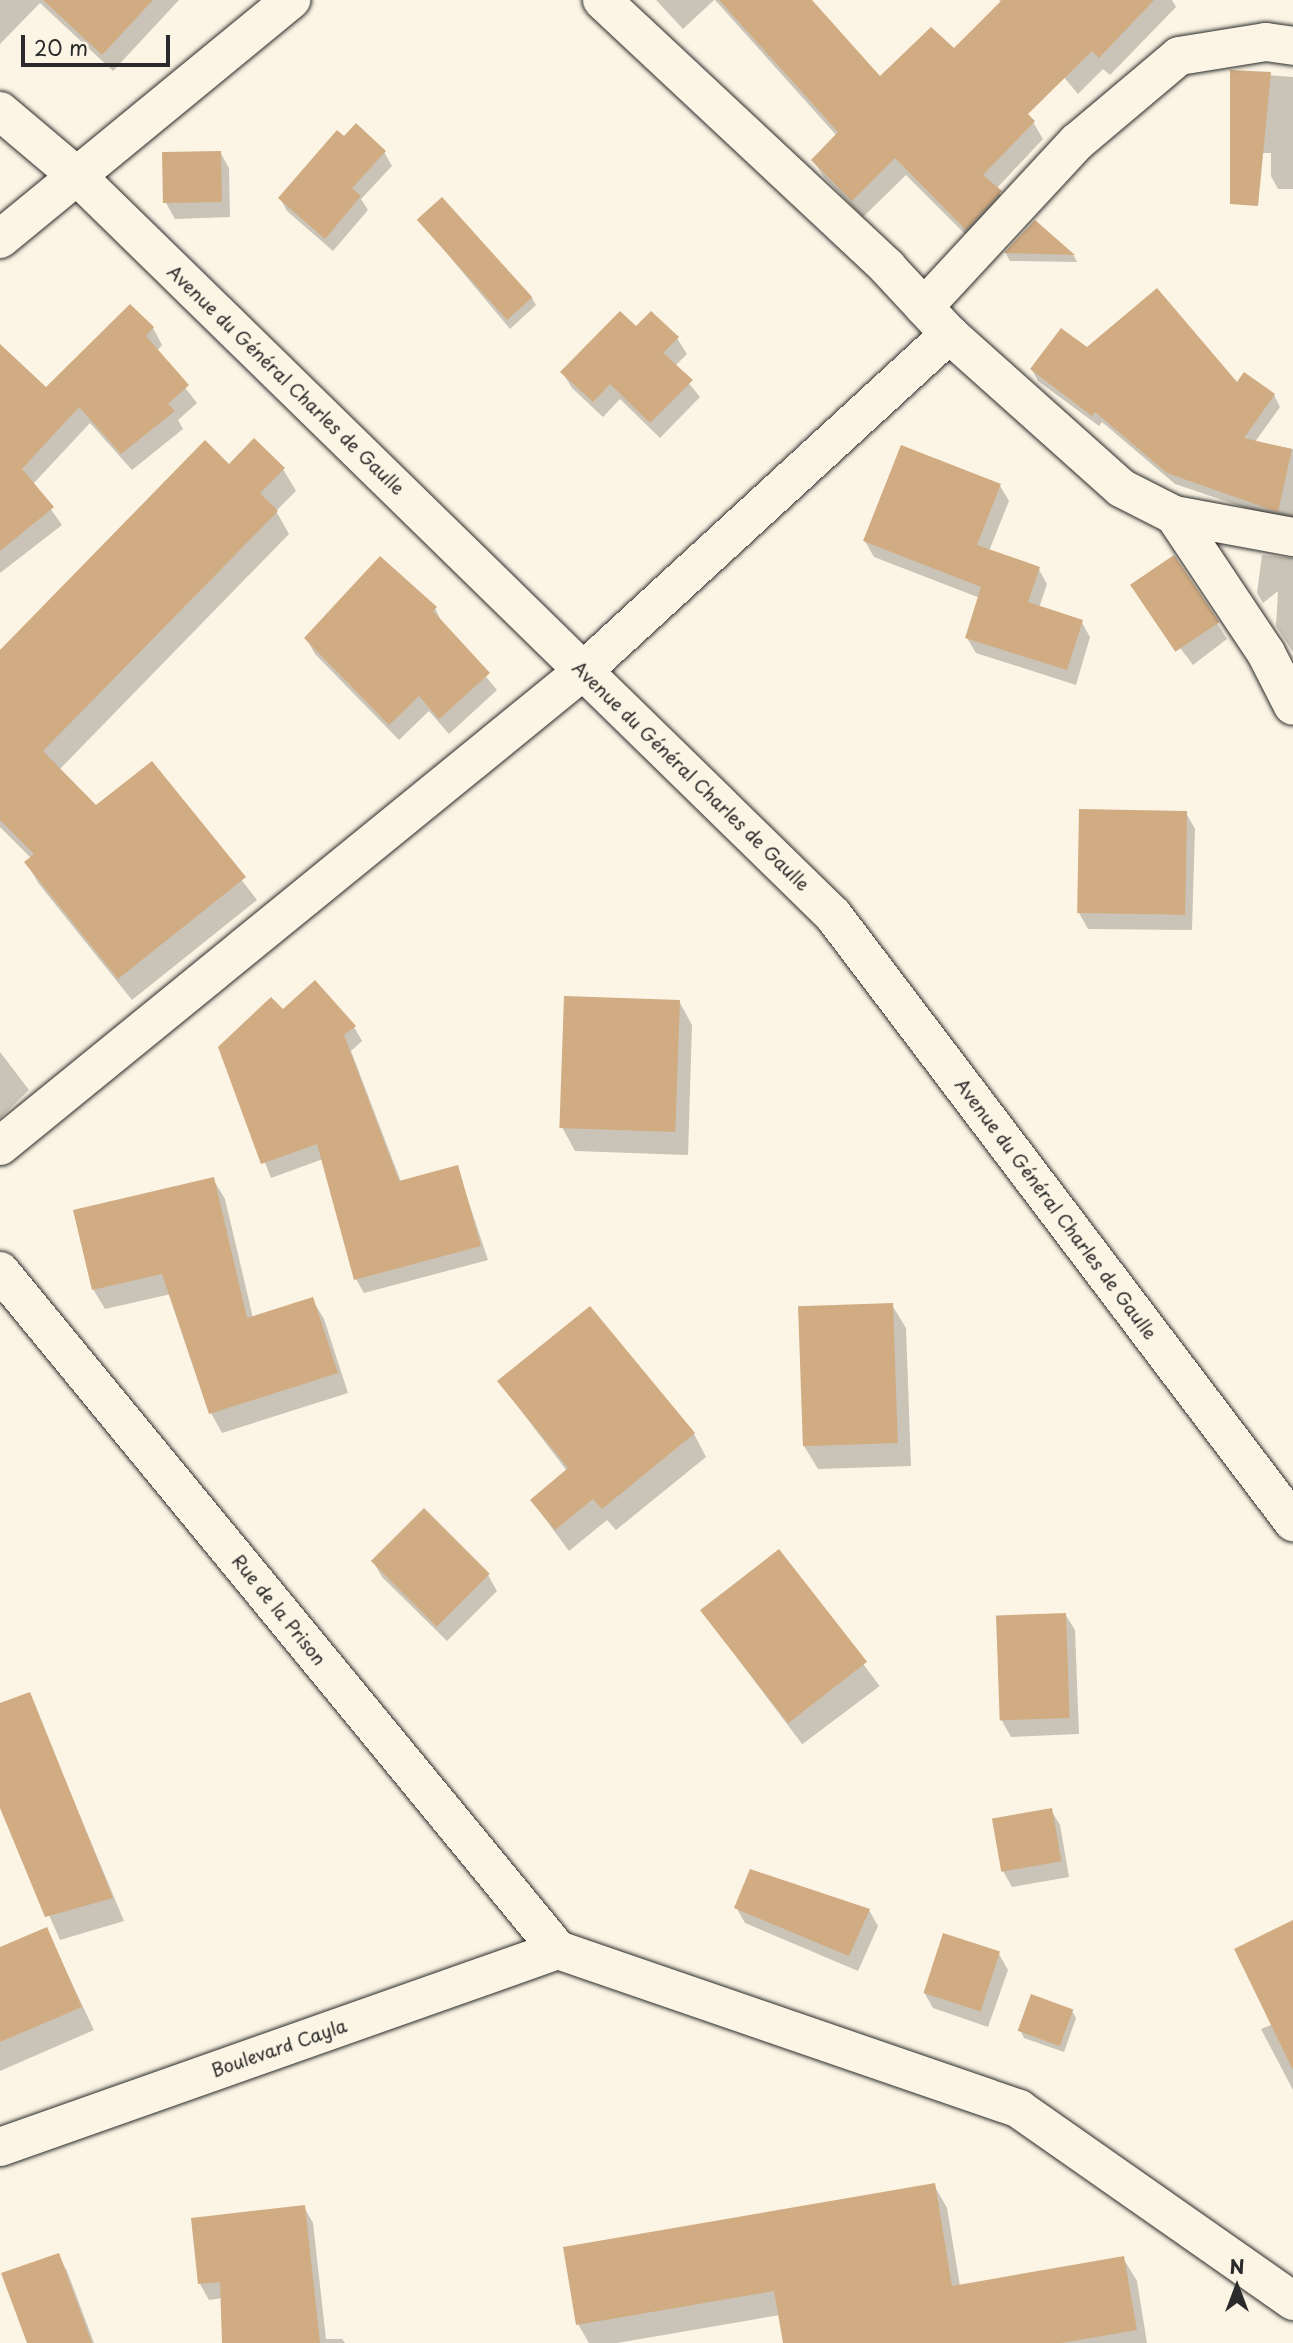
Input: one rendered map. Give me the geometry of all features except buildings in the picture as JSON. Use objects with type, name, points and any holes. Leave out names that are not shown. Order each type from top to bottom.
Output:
[{"type":"street","points":[[0,239],[291,0]]},
{"type":"street","points":[[602,0],[937,320],[1121,488],[1174,515],[1293,537]]},
{"type":"street","points":[[0,1146],[583,671],[937,320],[1077,142],[1179,55],[1266,42],[1293,46]]},
{"type":"street","name":"Avenue du Général Charles de Gaulle","points":[[0,111],[77,176],[833,915],[1293,1522]]},
{"type":"street","points":[[1174,515],[1266,653],[1293,706]]},
{"type":"street","name":"Rue de la Prison","points":[[0,1271],[558,1950]]},
{"type":"street","points":[[558,1950],[1019,2109],[1293,2301]]},
{"type":"street","name":"Boulevard Cayla","points":[[0,2147],[558,1950]]}]
